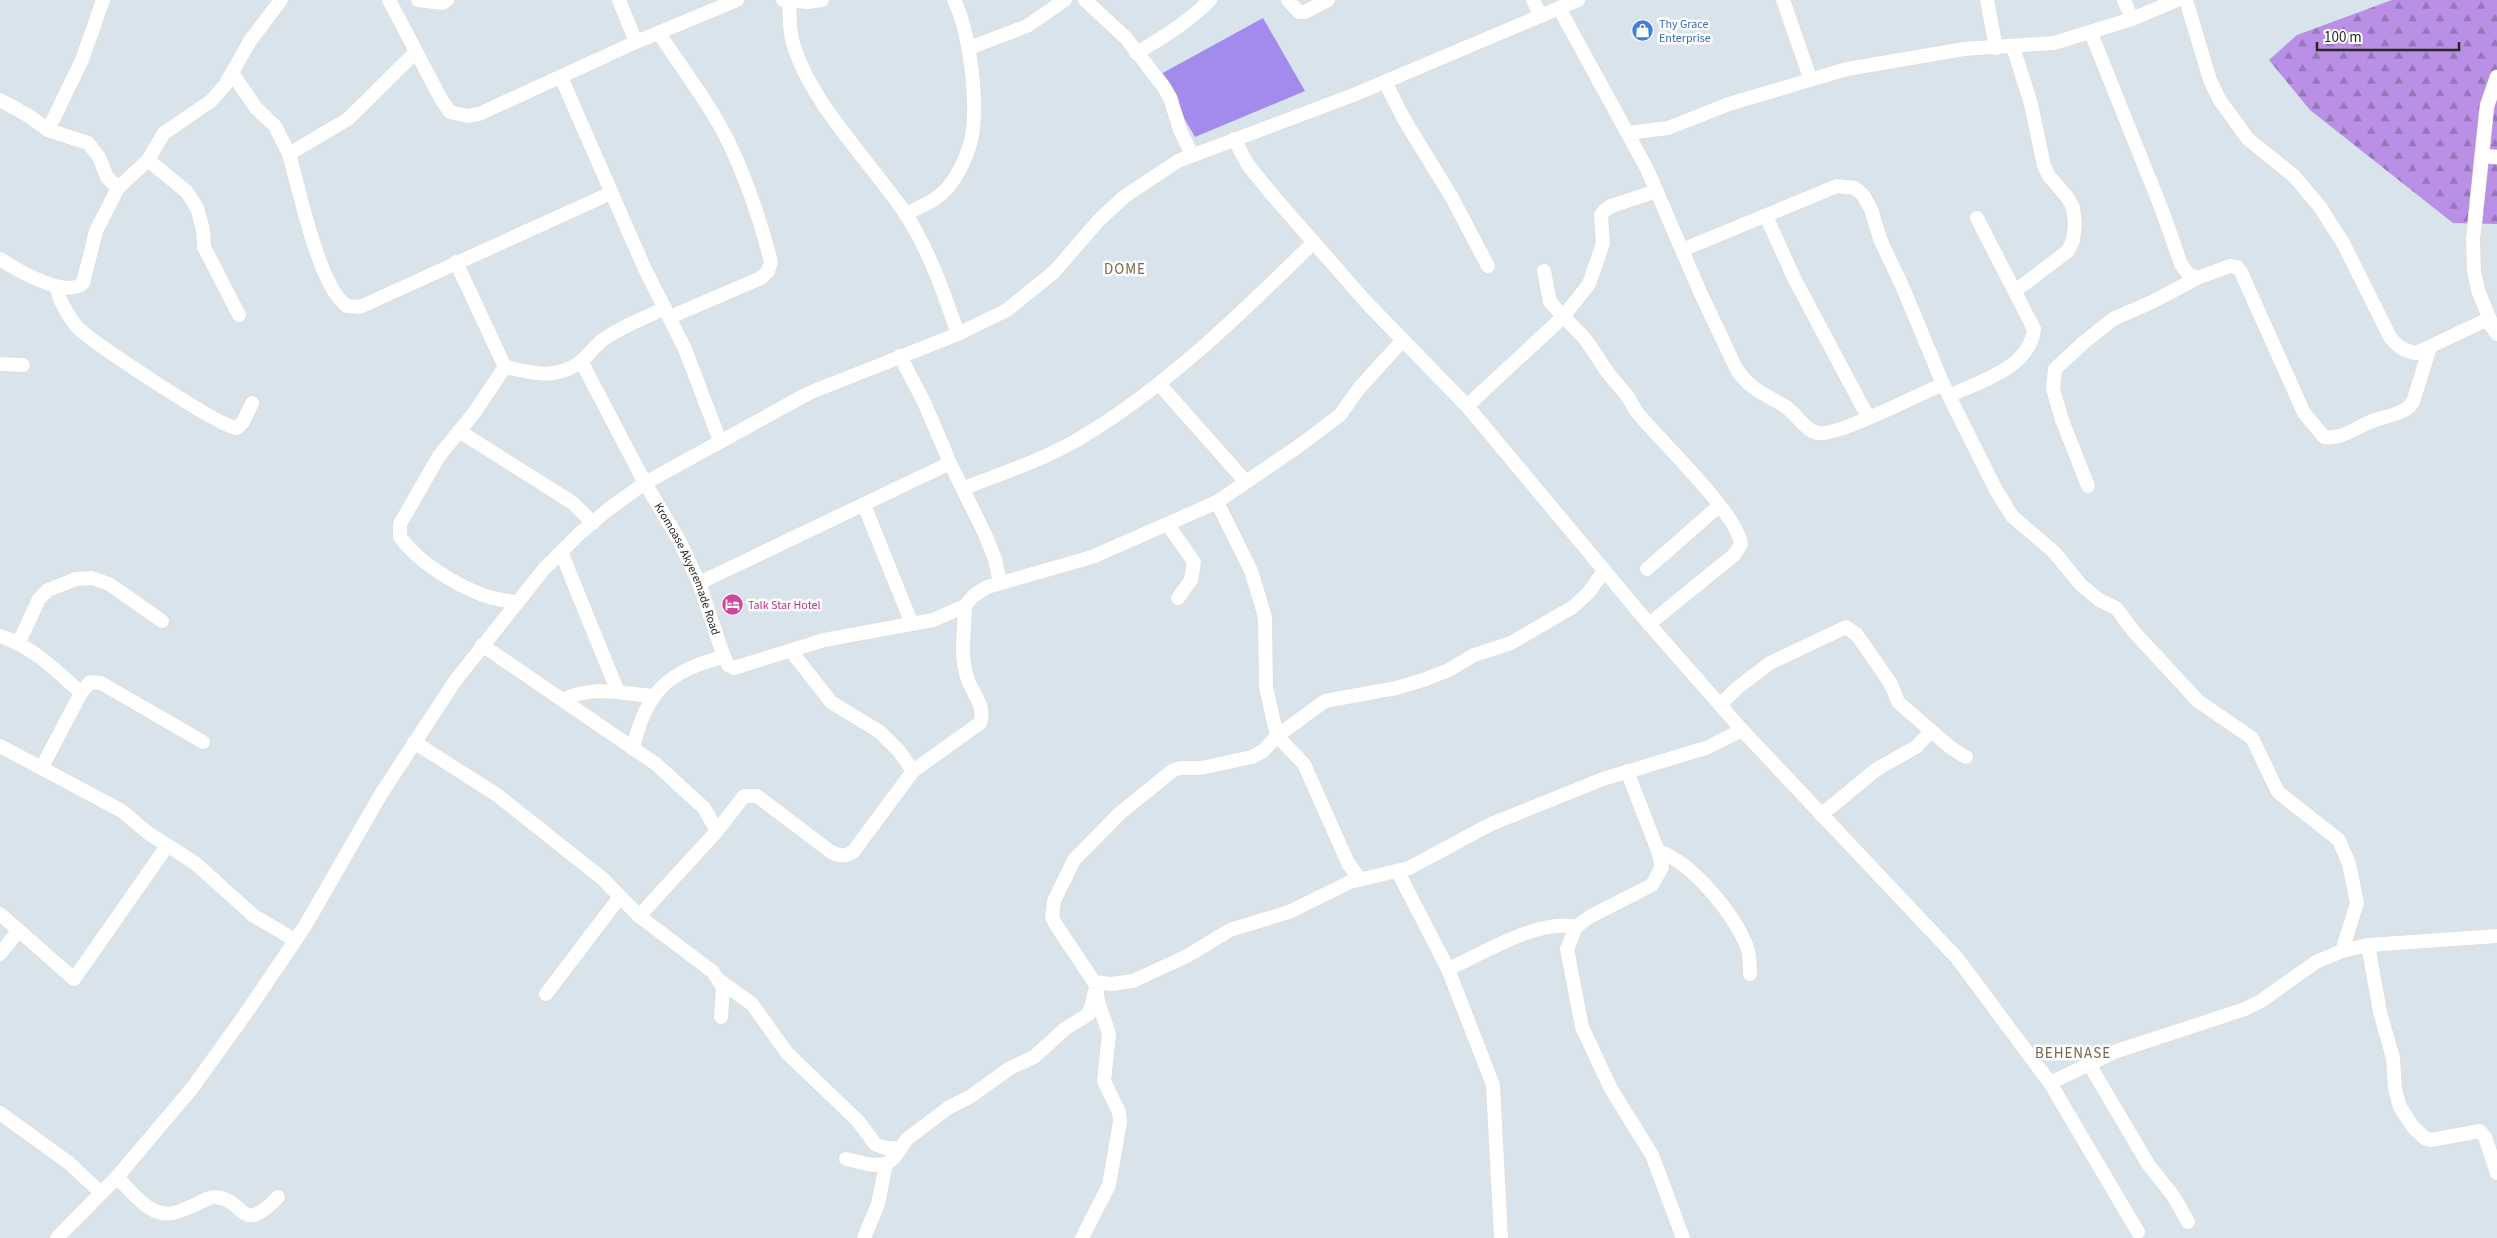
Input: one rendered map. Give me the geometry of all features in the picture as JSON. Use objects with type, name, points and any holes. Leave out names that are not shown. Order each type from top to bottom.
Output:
[{"type":"street","points":[[48,130],[82,60],[103,0]]},
{"type":"street","points":[[0,260],[57,287],[71,289],[83,283],[96,231],[118,188],[148,160],[164,133],[211,102],[232,73],[254,36],[281,0]]},
{"type":"street","points":[[389,0],[441,99],[450,112],[459,116],[479,114],[636,42],[737,0]]},
{"type":"street","points":[[418,0],[443,2],[447,0]]},
{"type":"street","points":[[619,0],[636,42]]},
{"type":"street","points":[[819,0],[786,1],[792,39],[806,75],[829,110],[905,214],[936,273],[958,334]]},
{"type":"street","points":[[969,48],[1027,26],[1065,0]]},
{"type":"street","points":[[1084,0],[1126,38],[1170,98],[1180,130],[1192,154]]},
{"type":"street","points":[[1136,53],[1172,31],[1210,0]]},
{"type":"street","points":[[1288,0],[1299,12],[1305,12],[1328,0]]},
{"type":"street","points":[[1533,0],[1541,16]]},
{"type":"street","points":[[57,1238],[117,1176],[193,1087],[295,940],[381,794],[455,681],[544,569],[593,523],[645,482],[809,393],[958,334],[1008,310],[1036,289],[1062,264],[1099,220],[1125,196],[1165,168],[1192,154],[1385,82],[1578,0]]},
{"type":"street","points":[[1783,0],[1810,78]]},
{"type":"street","points":[[1987,0],[1996,48]]},
{"type":"street","points":[[2124,0],[2132,19]]},
{"type":"street","points":[[1628,134],[1668,128],[1708,111],[1810,78],[1879,62],[1964,49],[2054,43],[2092,33],[2177,0]]},
{"type":"street","points":[[2186,0],[2210,80],[2219,100],[2232,120],[2248,139],[2294,176],[2320,207],[2343,243],[2390,337],[2406,351],[2416,352],[2430,347],[2478,322],[2487,321],[2495,331]]},
{"type":"street","points":[[905,214],[938,198],[952,182],[972,136],[973,116],[969,48],[951,1]]},
{"type":"street","points":[[1559,8],[1628,134],[1657,192],[1737,370],[1746,382],[1767,398],[1785,406],[1810,430],[1817,433],[1831,433],[2013,365],[2028,351],[2033,339],[2034,329],[1977,218]]},
{"type":"street","points":[[456,262],[505,367],[527,373],[547,375],[562,371],[581,361],[604,339],[668,312],[761,278],[768,271],[771,262],[750,194],[729,142],[703,98],[659,33]]},
{"type":"street","points":[[2092,33],[2162,210],[2181,264],[2188,274],[2197,278]]},
{"type":"street","points":[[2013,47],[2031,104],[2044,166],[2073,207],[2075,224],[2073,240],[2068,252],[2015,290]]},
{"type":"street","points":[[289,154],[348,120],[416,52]]},
{"type":"street","points":[[232,73],[256,108],[275,126],[289,154],[321,266],[342,303],[352,307],[360,306],[611,193]]},
{"type":"street","points":[[561,77],[644,267],[685,349],[720,441]]},
{"type":"street","points":[[2495,331],[2478,290],[2474,271],[2473,240],[2487,106],[2497,77]]},
{"type":"street","points":[[1385,82],[1405,121],[1451,196],[1488,266]]},
{"type":"street","points":[[0,100],[48,130],[88,143],[99,157],[107,177],[118,188]]},
{"type":"street","points":[[31,118],[57,111]]},
{"type":"street","points":[[1234,139],[1248,165],[1314,242],[1467,406],[1604,571],[1742,730],[1958,958],[2050,1082],[2138,1232]]},
{"type":"street","points":[[2482,156],[2497,157]]},
{"type":"street","points":[[148,160],[187,192],[197,208],[203,230],[204,247],[238,315]]},
{"type":"street","points":[[1682,250],[1837,186],[1855,188],[1863,195],[1872,209],[1880,239],[1904,288],[1946,390],[1996,490],[2012,516],[2054,552],[2080,584],[2099,600],[2109,602],[2116,608],[2136,633],[2198,701],[2252,738],[2278,792],[2339,840],[2349,864],[2357,903],[2342,951]]},
{"type":"street","points":[[1467,406],[1563,317],[1591,280],[1603,243],[1601,215],[1604,211],[1611,206],[1657,192]]},
{"type":"street","points":[[1766,216],[1795,280],[1868,418]]},
{"type":"street","points":[[964,488],[1062,448],[1083,437],[1160,384],[1262,292],[1314,242]]},
{"type":"street","points":[[2088,486],[2062,420],[2054,389],[2056,369],[2083,343],[2114,319],[2152,302],[2197,278],[2230,266],[2237,267],[2241,272],[2304,413],[2324,437],[2341,436],[2374,420],[2408,410],[2413,402],[2430,347]]},
{"type":"street","points":[[1544,271],[1547,296],[1563,317],[1586,340],[1640,417],[1666,442],[1719,506],[1740,537],[1739,550],[1649,624]]},
{"type":"street","points":[[57,287],[58,299],[80,330],[101,347],[209,416],[230,428],[237,428],[243,422],[252,402]]},
{"type":"street","points":[[632,749],[638,725],[652,696],[677,676],[695,665],[724,658],[728,665],[734,668],[824,640],[933,620],[965,606],[973,596],[988,587],[1092,558],[1217,502],[1340,415],[1360,387],[1404,340]]},
{"type":"street","points":[[900,356],[924,402],[950,463],[964,488],[995,558],[1000,583]]},
{"type":"street","name":"Kromoase Akyeremade Road","points":[[581,361],[645,482],[679,540],[699,583],[724,658]]},
{"type":"street","points":[[0,364],[23,365]]},
{"type":"street","points":[[505,367],[439,456],[400,524],[400,537],[416,554],[448,577],[484,596],[517,603]]},
{"type":"street","points":[[1160,384],[1246,482]]},
{"type":"street","points":[[459,431],[572,503],[593,523]]},
{"type":"street","points":[[699,583],[784,540],[864,505],[950,463]]},
{"type":"street","points":[[1217,502],[1251,572],[1261,603],[1265,627],[1266,687],[1277,736],[1304,764],[1348,863],[1360,879]]},
{"type":"street","points":[[864,505],[912,624]]},
{"type":"street","points":[[1647,569],[1719,506]]},
{"type":"street","points":[[1168,525],[1194,562],[1191,580],[1178,598]]},
{"type":"street","points":[[561,552],[618,692]]},
{"type":"street","points":[[1082,1238],[1109,1185],[1120,1122],[1119,1112],[1104,1081],[1108,1034],[1095,984],[1052,917],[1054,901],[1074,860],[1119,814],[1172,771],[1180,768],[1201,768],[1252,757],[1263,751],[1277,736],[1326,701],[1396,688],[1423,680],[1449,670],[1474,655],[1517,640],[1573,607],[1589,592],[1604,571]]},
{"type":"street","points":[[18,642],[39,599],[48,590],[76,579],[92,578],[109,584],[162,621]]},
{"type":"street","points":[[639,916],[717,831],[744,796],[757,796],[831,852],[840,856],[848,856],[854,852],[914,771],[980,723],[982,711],[968,680],[963,661],[965,606]]},
{"type":"street","points":[[1721,704],[1737,688],[1770,663],[1846,627],[1857,635],[1891,684],[1898,702],[1955,751],[1966,757]]},
{"type":"street","points":[[0,636],[18,642],[60,672],[81,693]]},
{"type":"street","points":[[482,645],[656,764],[704,808],[717,831]]},
{"type":"street","points":[[791,651],[831,702],[880,732],[899,750],[914,771]]},
{"type":"street","points":[[42,768],[81,693],[90,682],[101,683],[203,742]]},
{"type":"street","points":[[562,700],[578,693],[599,690],[652,696]]},
{"type":"street","points":[[1095,984],[1132,981],[1187,956],[1230,930],[1289,912],[1360,879],[1398,872],[1429,858],[1491,824],[1603,779],[1706,748],[1742,730]]},
{"type":"street","points":[[1822,816],[1877,769],[1916,747],[1932,731]]},
{"type":"street","points":[[414,742],[504,800],[603,880],[639,916],[713,972],[720,981],[752,1004],[787,1053],[858,1120],[875,1144],[885,1148],[900,1148]]},
{"type":"street","points":[[0,746],[122,811],[167,846],[195,864],[254,916],[295,940]]},
{"type":"street","points":[[1627,772],[1658,851],[1662,867],[1652,885],[1590,917],[1576,927],[1567,949],[1582,1027],[1611,1089],[1652,1155],[1683,1238]]},
{"type":"street","points":[[0,914],[74,979],[167,846]]},
{"type":"street","points":[[1658,851],[1669,855],[1697,877],[1730,916],[1747,946],[1750,974]]},
{"type":"street","points":[[1398,872],[1448,969],[1493,1085],[1501,1238]]},
{"type":"street","points":[[546,994],[619,898]]},
{"type":"street","points":[[1448,969],[1498,945],[1532,932],[1552,926],[1566,925],[1576,927]]},
{"type":"street","points":[[0,954],[18,931]]},
{"type":"street","points":[[2050,1082],[2117,1051],[2244,1009],[2261,1001],[2316,962],[2342,951],[2368,945],[2497,936]]},
{"type":"street","points":[[2368,945],[2380,1012],[2393,1058],[2400,1107],[2413,1127],[2425,1138],[2432,1140],[2480,1130],[2485,1137],[2497,1173]]},
{"type":"street","points":[[720,981],[724,994],[721,1017]]},
{"type":"street","points":[[846,1158],[872,1165],[886,1164],[894,1158],[907,1139],[948,1108],[971,1096],[1010,1068],[1034,1057],[1066,1028],[1089,1014],[1095,984]]},
{"type":"street","points":[[2089,1064],[2148,1164],[2174,1197],[2188,1222]]},
{"type":"street","points":[[0,1113],[69,1164],[101,1193]]},
{"type":"street","points":[[864,1238],[878,1204],[886,1164]]},
{"type":"street","points":[[117,1176],[138,1199],[162,1214],[174,1213],[214,1196],[226,1200],[246,1215],[255,1215],[264,1211],[278,1197]]},
{"type":"green space","points":[[2392,0],[2497,0],[2497,224],[2453,223],[2310,110],[2269,60],[2297,35]]},
{"type":"shaded area","points":[[1263,18],[1305,91],[1195,137],[1159,75]]},
{"type":"place","name":"Thy Grace Enterprise","points":[[1643,31]]},
{"type":"place","name":"Talk Star Hotel","points":[[732,605]]},
{"type":"district","name":"DOME","points":[[1125,269]]},
{"type":"district","name":"BEHENASE","points":[[2073,1053]]}]
